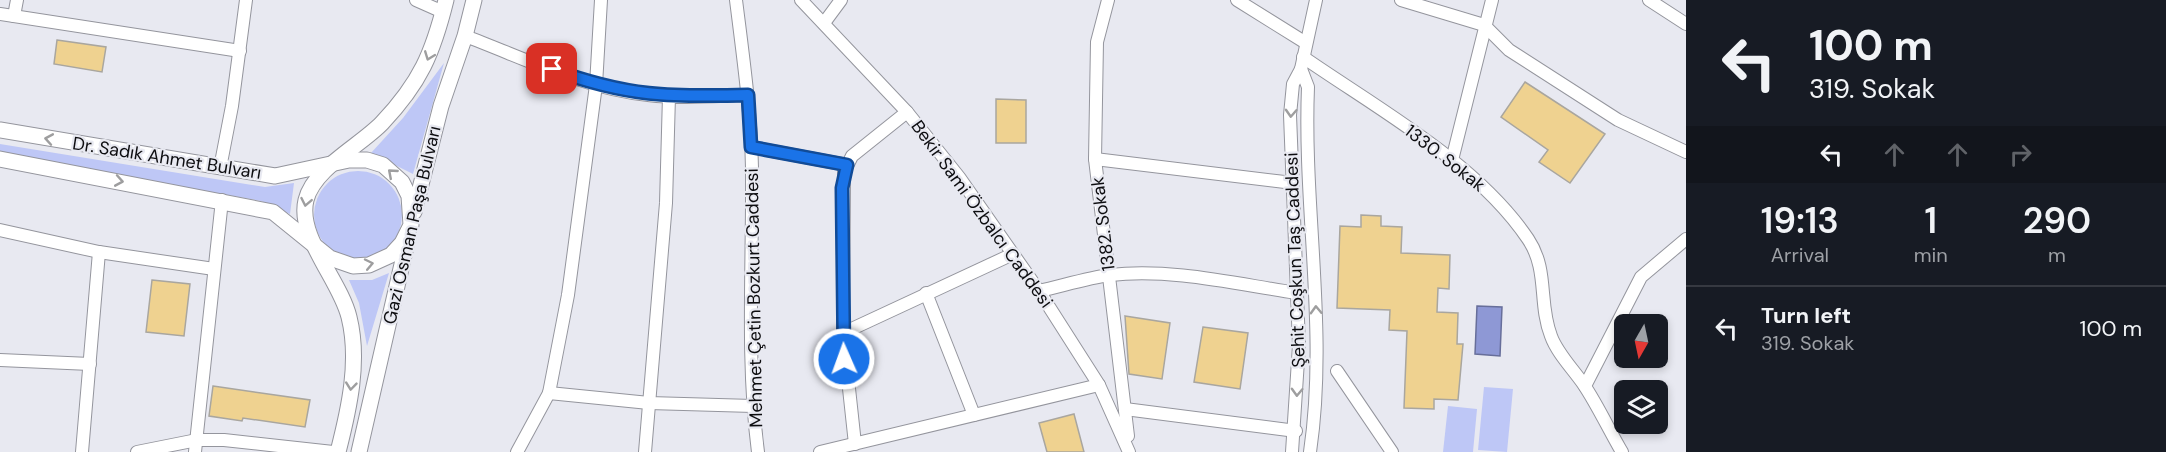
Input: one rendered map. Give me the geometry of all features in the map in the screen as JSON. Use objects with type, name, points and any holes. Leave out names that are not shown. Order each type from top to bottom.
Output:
[{"type":"main road","name":"Gazi Osman Paşa Bulvarı","points":[[359,452],[441,106],[465,36],[474,0]]},
{"type":"main road","points":[[338,452],[348,410],[353,345],[345,300],[305,224],[306,198],[319,176],[380,125],[416,82],[428,61],[445,6]]},
{"type":"main road","name":"Dr. Sadık Ahmet Bulvarı","points":[[0,130],[275,176],[334,164]]},
{"type":"main road","name":"Dr. Sadık Ahmet Bulvarı","points":[[0,159],[222,200],[273,212],[316,247]]},
{"type":"main road","points":[[316,247],[337,262],[353,266],[369,265],[384,260],[397,249],[411,225],[409,196],[402,182],[390,170],[367,160],[349,160],[334,164]]},
{"type":"street","points":[[14,16],[16,0]]},
{"type":"street","points":[[220,168],[240,51],[246,0]]},
{"type":"street","points":[[416,0],[445,6]]},
{"type":"street","points":[[517,452],[549,393],[568,295],[596,85],[601,0]]},
{"type":"street","name":"Mehmet Çetin Bozkurt Caddesi","points":[[736,0],[748,95],[751,147],[753,406],[758,452]]},
{"type":"street","name":"Bekir Sami Özbalcı Caddesi","points":[[801,0],[907,112],[959,177],[1039,291],[1099,385],[1129,450]]},
{"type":"street","points":[[824,23],[841,0]]},
{"type":"street","name":"1382. Sokak","points":[[1108,0],[1098,42],[1095,159],[1129,450]]},
{"type":"street","points":[[1237,0],[1306,43]]},
{"type":"street","name":"Şehit Coşkun Taş Caddesi","points":[[1292,452],[1296,431],[1299,345],[1290,115],[1293,84],[1302,63],[1316,0]]},
{"type":"street","points":[[1401,0],[1484,25],[1509,50],[1618,120],[1686,152]]},
{"type":"street","points":[[1452,160],[1492,0]]},
{"type":"street","points":[[1649,0],[1686,24]]},
{"type":"street","points":[[0,14],[240,51]]},
{"type":"street","points":[[465,36],[596,85],[639,94],[748,95]]},
{"type":"street","name":"Şehit Coşkun Taş Caddesi","points":[[1302,63],[1308,87],[1316,330],[1316,402],[1310,452]]},
{"type":"street","name":"1330. Sokak","points":[[1302,63],[1452,160],[1488,192],[1530,241],[1541,265],[1546,324],[1552,339],[1585,386],[1622,452]]},
{"type":"street","points":[[645,452],[666,203],[669,96]]},
{"type":"street","points":[[855,444],[843,333],[842,188],[847,165],[852,156],[907,112]]},
{"type":"street","points":[[751,147],[847,165]]},
{"type":"street","points":[[1095,159],[1293,183]]},
{"type":"street","points":[[196,446],[222,200]]},
{"type":"street","points":[[0,231],[99,252],[214,269]]},
{"type":"street","points":[[1585,386],[1641,277],[1686,239]]},
{"type":"street","points":[[82,452],[99,252]]},
{"type":"street","points":[[843,333],[1012,254]]},
{"type":"street","points":[[1039,291],[1109,275],[1174,275],[1297,293]]},
{"type":"street","points":[[926,293],[974,415]]},
{"type":"street","points":[[0,360],[90,364]]},
{"type":"street","points":[[1337,371],[1392,452]]},
{"type":"street","points":[[820,452],[1099,385]]},
{"type":"street","points":[[549,393],[649,403],[753,406]]},
{"type":"street","points":[[1125,409],[1296,431]]},
{"type":"street","points":[[137,452],[196,446],[224,440],[333,452]]},
{"type":"shaded area","points":[[444,63],[413,174],[371,153],[403,118]]},
{"type":"shaded area","points":[[0,144],[265,187],[294,183],[290,214],[261,201],[0,155]]},
{"type":"shaded area","points":[[358,171],[383,178],[395,190],[402,215],[395,240],[383,252],[358,259],[333,252],[321,240],[314,215],[321,190],[333,178]]},
{"type":"shaded area","points":[[389,273],[367,346],[359,303],[349,280],[372,280]]},
{"type":"shaded area","points":[[1477,306],[1502,307],[1500,356],[1475,354]]},
{"type":"shaded area","points":[[1484,387],[1513,389],[1507,452],[1478,450]]},
{"type":"shaded area","points":[[1448,406],[1477,409],[1473,452],[1443,452]]},
{"type":"building","points":[[57,40],[106,47],[102,72],[54,64]]},
{"type":"building","points":[[1525,82],[1605,134],[1570,183],[1539,162],[1548,150],[1501,117]]},
{"type":"building","points":[[996,99],[1026,100],[1026,143],[996,143]]},
{"type":"building","points":[[1361,215],[1381,216],[1381,226],[1402,227],[1401,253],[1450,255],[1449,289],[1438,288],[1437,312],[1458,313],[1457,344],[1463,344],[1458,400],[1434,399],[1434,409],[1404,408],[1407,331],[1389,330],[1390,310],[1337,308],[1340,226],[1361,227]]},
{"type":"building","points":[[152,280],[190,284],[184,336],[146,332]]},
{"type":"building","points":[[1125,316],[1170,323],[1162,379],[1129,374]]},
{"type":"building","points":[[1203,327],[1248,333],[1240,389],[1194,382]]},
{"type":"building","points":[[213,386],[310,400],[305,427],[243,418],[242,421],[209,416]]},
{"type":"building","points":[[1074,414],[1084,452],[1047,452],[1039,423]]},
{"type":"route","points":[[552,69],[623,92],[647,95],[748,95],[751,147],[847,165],[842,188],[844,359]]}]
